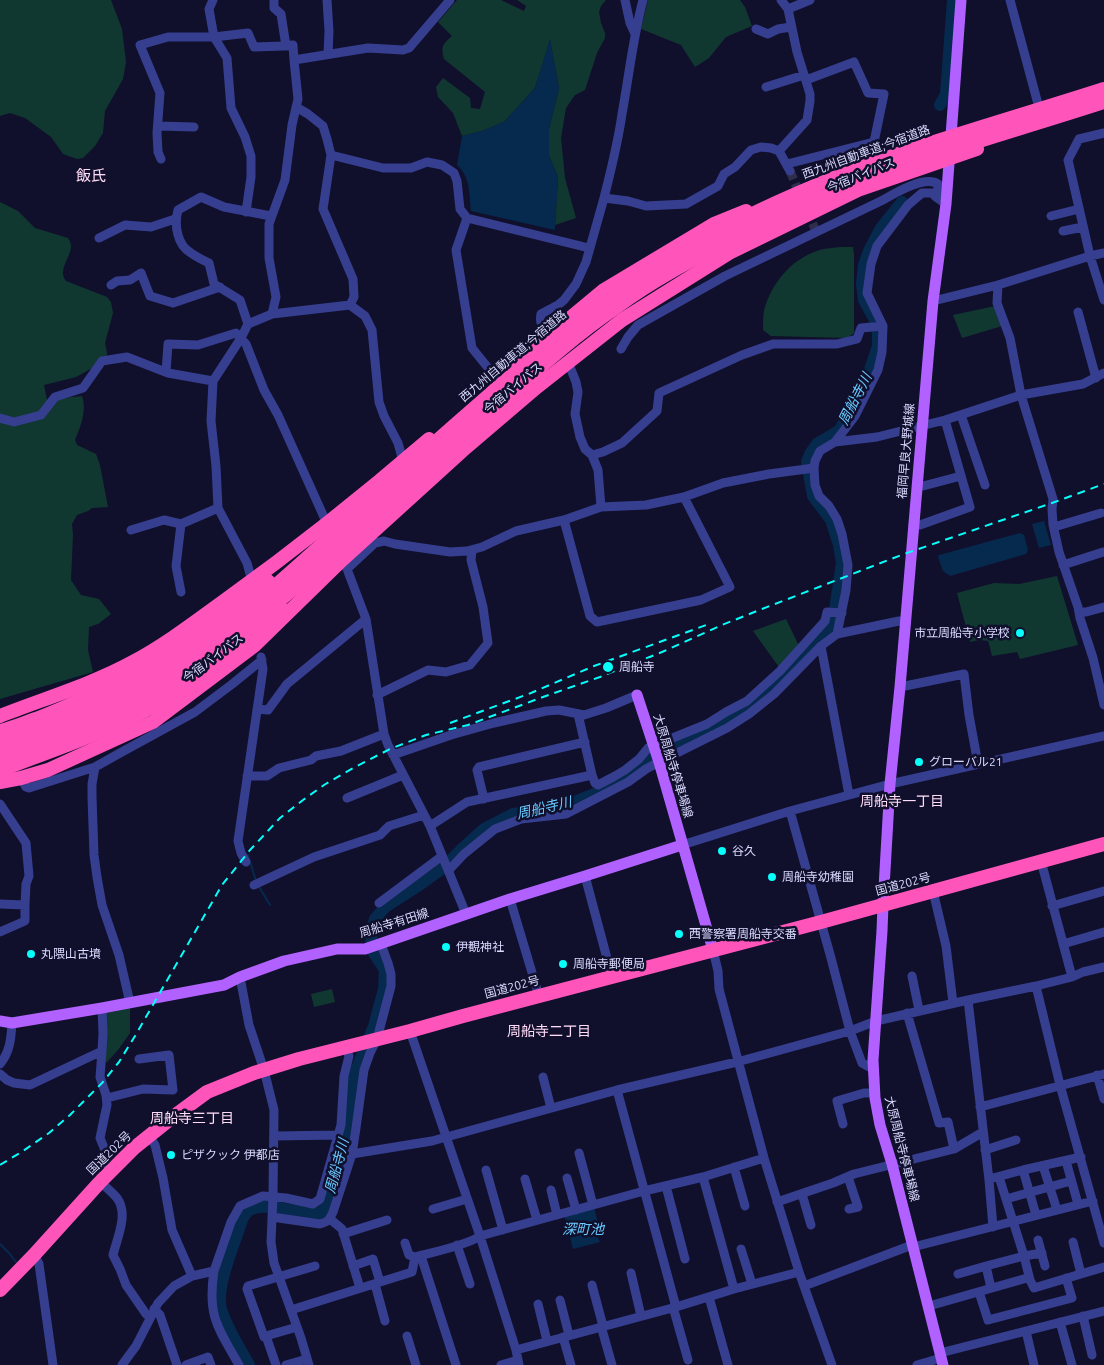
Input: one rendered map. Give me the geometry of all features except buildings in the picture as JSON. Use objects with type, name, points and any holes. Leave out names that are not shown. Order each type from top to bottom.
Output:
[{"type":"highway","name":"今宿バイパス","points":[[0,716],[105,676],[134,662],[174,636],[297,548],[408,462],[498,379],[604,290],[714,224],[832,175],[951,132],[1104,84]]},
{"type":"highway","name":"西九州自動車道;今宿道路","points":[[0,745],[82,715],[133,689],[175,663],[230,624],[283,580],[408,462],[565,330],[654,267],[702,239],[765,207],[860,168],[1104,89]]},
{"type":"highway","name":"西九州自動車道;今宿道路","points":[[0,757],[50,740],[90,723],[144,696],[225,644],[291,590],[395,495],[573,340],[618,306],[660,278],[771,219],[847,186],[903,166],[1104,102]]},
{"type":"highway","name":"今宿バイパス","points":[[0,782],[48,770],[153,722],[254,646],[344,564],[462,451],[537,387],[622,320],[729,253],[858,190],[1104,108]]},
{"type":"highway","points":[[0,731],[71,705],[103,690],[172,649],[229,610],[278,573],[381,482],[408,462]]},
{"type":"highway","points":[[0,770],[103,731],[145,710],[180,689],[247,640],[292,600],[342,544]]},
{"type":"highway","name":"国道202号","points":[[0,1290],[134,1148],[207,1092],[299,1059],[821,922],[1104,844]]},
{"type":"main road","name":"福岡早良大野城線","points":[[883,905],[890,784],[933,302],[946,204],[961,0]]},
{"type":"main road","name":"大原周船寺停車場線","points":[[637,694],[682,844]]},
{"type":"main road","name":"周船寺有田線","points":[[0,1021],[12,1023],[224,985],[284,961],[311,954],[337,950],[365,949],[510,899],[682,844]]},
{"type":"main road","points":[[682,844],[714,950]]},
{"type":"main road","name":"大原周船寺停車場線","points":[[883,905],[873,1069],[875,1093],[880,1125],[892,1164],[941,1359]]},
{"type":"street","points":[[213,0],[209,9],[214,37],[227,58],[231,108],[245,136],[251,156],[252,177],[246,212]]},
{"type":"street","points":[[274,0],[274,8],[281,14],[286,46]]},
{"type":"street","points":[[327,0],[328,54]]},
{"type":"street","points":[[294,60],[368,48],[403,50],[409,48],[450,0]]},
{"type":"street","points":[[625,0],[630,23],[635,34]]},
{"type":"street","points":[[548,336],[541,326],[541,314],[564,300],[576,284],[586,262],[613,166],[635,34],[643,0]]},
{"type":"street","points":[[779,151],[807,120],[810,101],[810,94],[797,52],[788,9],[781,0]]},
{"type":"street","points":[[788,9],[810,0]]},
{"type":"street","points":[[1010,0],[1038,104]]},
{"type":"street","points":[[756,29],[768,34],[778,29],[792,26]]},
{"type":"street","points":[[161,159],[158,152],[160,92],[140,45],[168,37],[214,37],[248,33],[254,47],[294,45],[298,99],[292,126],[285,180],[271,216],[268,241],[276,297],[272,314]]},
{"type":"street","points":[[604,198],[628,201],[646,206],[686,204],[718,186],[724,174],[735,167],[752,150],[761,147],[779,151],[788,168],[874,142],[884,94],[868,93],[854,62],[766,87]]},
{"type":"street","points":[[296,108],[308,114],[323,126],[331,155],[323,210],[353,280],[354,297],[350,304]]},
{"type":"street","points":[[158,126],[194,127]]},
{"type":"street","points":[[1104,133],[1080,139],[1068,160],[1090,256],[1104,300]]},
{"type":"street","points":[[331,155],[383,168],[411,168],[427,162],[442,165],[454,173],[457,180],[460,209],[467,218],[589,248]]},
{"type":"street","points":[[621,349],[628,337],[638,326],[725,276],[883,200],[904,188],[927,181],[938,184],[938,192],[922,193],[908,205],[877,246],[871,264],[867,293],[883,326],[882,352],[878,370],[855,416],[835,442],[820,451],[815,461],[816,490],[837,519],[848,565],[846,590],[837,613],[836,634]]},
{"type":"street","points":[[932,193],[946,204]]},
{"type":"street","points":[[248,324],[240,300],[214,284],[209,262],[190,253],[181,244],[175,219],[178,210],[200,197],[224,207],[271,216]]},
{"type":"street","points":[[1051,216],[1079,209]]},
{"type":"street","points":[[467,218],[456,250],[472,348],[498,379]]},
{"type":"street","points":[[99,238],[125,225],[152,227],[175,219]]},
{"type":"street","points":[[1063,231],[1083,227]]},
{"type":"street","points":[[933,302],[998,285],[1104,253]]},
{"type":"street","points":[[111,285],[117,281],[130,280],[141,273],[150,296],[173,303],[220,287]]},
{"type":"street","points":[[998,285],[997,303],[1010,338],[1021,395],[1053,499],[1054,527],[1059,552],[1078,607],[1104,705]]},
{"type":"street","points":[[252,581],[247,563],[218,508],[211,421],[213,381],[248,324],[272,314],[350,304],[365,316],[372,330],[379,402],[384,416],[408,462]]},
{"type":"street","points":[[835,442],[877,436],[922,426],[1021,395],[1083,384],[1100,376],[1078,312]]},
{"type":"street","points":[[592,454],[603,452],[622,443],[657,411],[659,393],[742,354],[773,344],[837,344],[857,339],[861,328],[883,326]]},
{"type":"street","points":[[166,372],[168,344],[198,345],[236,333],[246,344],[264,390],[278,415],[327,523],[366,619],[384,734],[430,826],[466,914]]},
{"type":"street","points":[[0,418],[14,422],[40,415],[55,397],[83,388],[102,361],[127,357],[166,372],[213,381]]},
{"type":"street","points":[[568,362],[578,392],[575,414],[580,437],[585,449],[592,454],[598,470],[601,507]]},
{"type":"street","points":[[961,415],[985,485]]},
{"type":"street","points":[[913,525],[920,525],[970,507],[945,420]]},
{"type":"street","points":[[344,564],[375,543],[384,541],[450,552],[472,550],[516,531],[564,520],[601,507],[646,505],[684,497],[723,483],[768,474],[814,468]]},
{"type":"street","points":[[917,486],[961,476]]},
{"type":"street","points":[[564,520],[590,616],[597,622],[700,600],[730,588],[684,497]]},
{"type":"street","points":[[131,530],[164,520],[181,524],[218,508]]},
{"type":"street","points":[[1054,527],[1101,513]]},
{"type":"street","points":[[181,524],[176,566],[181,592]]},
{"type":"street","points":[[377,696],[428,670],[446,672],[470,665],[488,643],[483,607],[472,560],[472,550]]},
{"type":"street","points":[[1064,565],[1103,552]]},
{"type":"street","points":[[1079,612],[1104,607]]},
{"type":"street","points":[[578,714],[592,775],[595,783],[598,785],[615,776],[639,759],[648,748],[707,724],[747,701],[780,671],[825,621],[827,612],[837,613]]},
{"type":"street","points":[[257,708],[268,710],[287,684],[366,619]]},
{"type":"street","points":[[449,870],[464,854],[495,829],[521,820],[566,814],[628,782],[658,760],[727,728],[749,714],[774,694],[821,646],[836,634],[905,621]]},
{"type":"street","points":[[821,646],[849,795]]},
{"type":"street","points":[[21,778],[29,788],[95,767],[195,712],[261,659],[263,669],[238,841],[246,862]]},
{"type":"street","points":[[900,687],[964,674],[978,764]]},
{"type":"street","points":[[393,755],[451,735],[546,711],[559,710],[584,715],[606,708],[637,694]]},
{"type":"street","points":[[247,776],[267,776],[280,768],[364,743],[384,734]]},
{"type":"street","points":[[682,844],[790,811],[890,784],[1104,736]]},
{"type":"street","points":[[484,799],[478,777],[477,770],[479,767],[584,742]]},
{"type":"street","points":[[95,767],[92,798],[96,877],[102,905],[119,955],[130,1003]]},
{"type":"street","points":[[347,798],[403,775]]},
{"type":"street","points":[[430,826],[467,802],[592,775]]},
{"type":"street","points":[[0,804],[26,843],[29,876],[26,884],[25,921],[0,932]]},
{"type":"street","points":[[790,811],[850,1031],[862,1063],[873,1069]]},
{"type":"street","points":[[256,884],[314,856],[380,835],[389,826],[424,815]]},
{"type":"street","points":[[379,903],[443,858]]},
{"type":"street","points":[[1042,861],[1052,906],[1072,977]]},
{"type":"street","points":[[585,876],[612,977]]},
{"type":"street","points":[[933,891],[946,946],[953,1003]]},
{"type":"street","points":[[1052,906],[1104,891]]},
{"type":"street","points":[[510,899],[539,996]]},
{"type":"street","points":[[0,904],[25,905]]},
{"type":"street","points":[[1063,944],[1104,932]]},
{"type":"street","points":[[272,1217],[320,1224],[326,1223],[330,1219],[352,1154],[364,1070],[391,986],[391,974],[381,944]]},
{"type":"street","points":[[714,950],[719,989],[764,1158],[799,1272],[832,1365]]},
{"type":"street","points":[[352,1154],[432,1141],[617,1090],[737,1062],[850,1031],[876,1021],[919,1010],[1036,986],[1104,967]]},
{"type":"street","points":[[912,976],[919,1010]]},
{"type":"street","points":[[240,977],[249,1025],[264,1070],[274,1110],[273,1196],[270,1242],[274,1262],[308,1362],[286,1365]]},
{"type":"street","points":[[1036,986],[1060,1085],[1104,1243]]},
{"type":"street","points":[[968,1000],[993,1227]]},
{"type":"street","points":[[102,1008],[103,1033],[100,1077],[107,1098],[100,1138],[105,1153],[104,1178],[122,1206],[122,1217],[113,1254],[126,1284],[146,1314],[160,1315],[177,1365]]},
{"type":"street","points":[[907,1013],[939,1123],[948,1122],[954,1149]]},
{"type":"street","points":[[0,1064],[5,1058],[10,1044],[12,1023]]},
{"type":"street","points":[[410,1031],[480,1236],[516,1350],[519,1362],[501,1365]]},
{"type":"street","points":[[239,1365],[215,1321],[211,1301],[214,1271],[231,1222],[240,1206],[263,1196],[286,1198],[312,1204],[320,1199],[338,1135],[344,1076],[351,1046]]},
{"type":"street","points":[[0,1074],[6,1080],[14,1083],[30,1085],[102,1051]]},
{"type":"street","points":[[107,1098],[143,1089],[173,1090],[169,1055],[139,1059]]},
{"type":"street","points":[[980,1107],[1101,1074],[1104,1099]]},
{"type":"street","points":[[543,1077],[551,1108]]},
{"type":"street","points":[[617,1090],[688,1360]]},
{"type":"street","points":[[844,1124],[838,1101],[864,1093],[875,1093]]},
{"type":"street","points":[[777,1202],[834,1184],[854,1174],[954,1149],[983,1132]]},
{"type":"street","points":[[274,1136],[338,1135]]},
{"type":"street","points":[[149,1136],[155,1145],[172,1230],[192,1276]]},
{"type":"street","points":[[985,1150],[1016,1140]]},
{"type":"street","points":[[579,1154],[594,1205]]},
{"type":"street","points":[[989,1180],[1080,1157]]},
{"type":"street","points":[[405,1243],[409,1256],[418,1256],[477,1239],[480,1236],[644,1191],[703,1177],[764,1158]]},
{"type":"street","points":[[1066,1161],[1078,1204]]},
{"type":"street","points":[[1044,1166],[1057,1210]]},
{"type":"street","points":[[734,1168],[745,1206]]},
{"type":"street","points":[[486,1170],[504,1230]]},
{"type":"street","points":[[1023,1170],[1036,1215]]},
{"type":"street","points":[[703,1177],[734,1289]]},
{"type":"street","points":[[848,1177],[858,1207],[849,1209]]},
{"type":"street","points":[[999,1177],[1034,1288],[1104,1267]]},
{"type":"street","points":[[567,1178],[576,1210]]},
{"type":"street","points":[[525,1179],[537,1220]]},
{"type":"street","points":[[1006,1199],[1072,1181]]},
{"type":"street","points":[[666,1186],[686,1259]]},
{"type":"street","points":[[550,1190],[557,1215]]},
{"type":"street","points":[[802,1194],[812,1225]]},
{"type":"street","points":[[434,1209],[467,1199]]},
{"type":"street","points":[[804,1286],[912,1246],[1013,1222],[1093,1200]]},
{"type":"street","points":[[330,1219],[342,1229],[360,1288]]},
{"type":"street","points":[[343,1234],[387,1220]]},
{"type":"street","points":[[1038,1240],[1045,1266]]},
{"type":"street","points":[[1073,1242],[1081,1274]]},
{"type":"street","points":[[457,1245],[470,1284]]},
{"type":"street","points":[[741,1249],[752,1284]]},
{"type":"street","points":[[958,1274],[1042,1252]]},
{"type":"street","points":[[34,1256],[39,1264],[53,1365]]},
{"type":"street","points":[[291,1310],[412,1272],[418,1256]]},
{"type":"street","points":[[418,1256],[456,1365]]},
{"type":"street","points":[[353,1266],[373,1259],[385,1321]]},
{"type":"street","points":[[276,1365],[266,1336],[264,1337],[247,1289],[248,1286],[315,1266]]},
{"type":"street","points":[[986,1266],[991,1288]]},
{"type":"street","points":[[122,1365],[136,1346],[158,1303],[174,1286],[192,1276],[214,1271]]},
{"type":"street","points":[[516,1350],[799,1272]]},
{"type":"street","points":[[631,1273],[641,1316]]},
{"type":"street","points":[[929,1306],[1027,1278],[1030,1280]]},
{"type":"street","points":[[979,1292],[988,1320],[1072,1298],[1066,1278]]},
{"type":"street","points":[[592,1285],[612,1365]]},
{"type":"street","points":[[709,1297],[728,1365]]},
{"type":"street","points":[[560,1300],[571,1365]]},
{"type":"street","points":[[538,1304],[547,1341]]},
{"type":"street","points":[[917,1365],[1026,1331],[1104,1311]]},
{"type":"street","points":[[1083,1316],[1092,1355]]},
{"type":"street","points":[[1060,1322],[1072,1365]]},
{"type":"street","points":[[266,1336],[297,1327]]},
{"type":"street","points":[[1026,1331],[1034,1365]]},
{"type":"street","points":[[407,1336],[416,1365]]},
{"type":"street","points":[[186,1365],[208,1357],[211,1365]]},
{"type":"green space","points":[[0,0],[111,0],[122,29],[126,62],[123,79],[105,111],[103,133],[95,146],[83,158],[77,159],[63,154],[51,137],[25,118],[10,113],[0,116]]},
{"type":"green space","points":[[457,0],[501,0],[524,11],[526,6],[517,0],[606,0],[599,12],[605,38],[597,53],[585,90],[575,95],[566,108],[561,138],[565,178],[576,218],[555,225],[558,177],[549,156],[549,129],[559,88],[550,40],[535,88],[504,122],[482,131],[462,136],[453,113],[438,97],[436,87],[443,78],[470,98],[471,108],[480,109],[485,92],[444,59],[443,46],[452,36],[438,22]]},
{"type":"green space","points":[[648,0],[740,0],[745,7],[752,26],[726,37],[709,58],[695,67],[681,45],[641,29]]},
{"type":"green space","points":[[0,202],[18,211],[35,228],[68,238],[71,243],[71,249],[63,270],[63,276],[66,281],[107,297],[111,302],[113,313],[105,343],[106,358],[103,362],[76,377],[44,385],[47,400],[82,396],[84,413],[75,440],[77,445],[96,454],[108,507],[92,508],[77,515],[72,524],[71,580],[81,595],[99,599],[111,614],[98,624],[89,627],[88,650],[93,672],[0,699]]},
{"type":"green space","points":[[840,247],[853,247],[854,333],[847,338],[771,336],[763,330],[763,318],[767,300],[778,280],[786,271],[803,257],[813,252]]},
{"type":"green space","points":[[995,306],[1002,326],[962,338],[953,315]]},
{"type":"green space","points":[[1057,576],[1078,645],[1020,659],[1017,652],[992,656],[988,641],[970,642],[957,593],[994,583],[1019,584]]},
{"type":"green space","points":[[786,619],[799,646],[779,667],[753,631]]},
{"type":"green space","points":[[332,989],[335,1002],[314,1007],[311,994]]},
{"type":"green space","points":[[130,1003],[130,1033],[106,1063],[102,1009]]},
{"type":"water","points":[[550,39],[559,88],[549,129],[549,156],[558,177],[555,230],[471,211],[467,181],[462,170],[457,165],[462,136],[482,131],[504,122],[535,88]]},
{"type":"water","points":[[1044,521],[1051,545],[1039,548],[1032,524]]},
{"type":"water","points":[[1020,533],[1024,535],[1028,550],[1026,554],[950,576],[943,571],[939,555]]},
{"type":"water","name":"深町池","points":[[594,1207],[601,1236],[598,1237],[600,1242],[573,1249],[564,1214]]},
{"type":"waterway","name":"周船寺川","points":[[940,105],[946,94],[953,0]]},
{"type":"waterway","name":"周船寺川","points":[[249,1365],[221,1310],[220,1294],[225,1272],[243,1217],[248,1211],[255,1208],[272,1207],[319,1214],[327,1206],[346,1136],[354,1075],[374,1026],[384,989],[385,970],[372,950],[371,933],[375,919],[385,907],[443,868],[484,829],[513,814],[565,806],[594,794],[640,767],[662,750],[713,728],[745,708],[790,671],[833,623],[842,563],[839,545],[831,520],[813,496],[807,462],[817,444],[839,431],[866,382],[878,346],[878,333],[875,320],[864,300],[862,284],[864,265],[881,228],[902,202]]},
{"type":"waterway","points":[[248,855],[256,881]]},
{"type":"waterway","points":[[258,885],[270,905]]},
{"type":"waterway","points":[[0,1244],[16,1262]]},
{"type":"tunnel","points":[[790,171],[801,197]]},
{"type":"tunnel","points":[[807,211],[816,231]]},
{"type":"railway","points":[[0,1165],[49,1133],[102,1083],[119,1062],[135,1036],[222,885],[250,850],[280,818],[324,785],[390,749],[426,735],[468,725],[600,677],[722,625],[904,554],[1104,484]]},
{"type":"railway","points":[[450,723],[531,693],[594,666],[709,624]]},
{"type":"place","name":"市立周船寺小学校","points":[[1020,633]]},
{"type":"place","name":"周船寺","points":[[608,667]]},
{"type":"place","name":"グローバル21","points":[[919,762]]},
{"type":"place","name":"谷久","points":[[722,851]]},
{"type":"place","name":"周船寺幼稚園","points":[[772,877]]},
{"type":"place","name":"西警察署周船寺交番","points":[[679,934]]},
{"type":"place","name":"伊覩神社","points":[[446,947]]},
{"type":"place","name":"丸隈山古墳","points":[[31,954]]},
{"type":"place","name":"周船寺郵便局","points":[[563,964]]},
{"type":"place","name":"ピザクック 伊都店","points":[[171,1155]]},
{"type":"district","name":"飯氏","points":[[91,176]]},
{"type":"district","name":"周船寺一丁目","points":[[902,801]]},
{"type":"district","name":"周船寺二丁目","points":[[549,1031]]},
{"type":"district","name":"周船寺三丁目","points":[[192,1118]]}]
